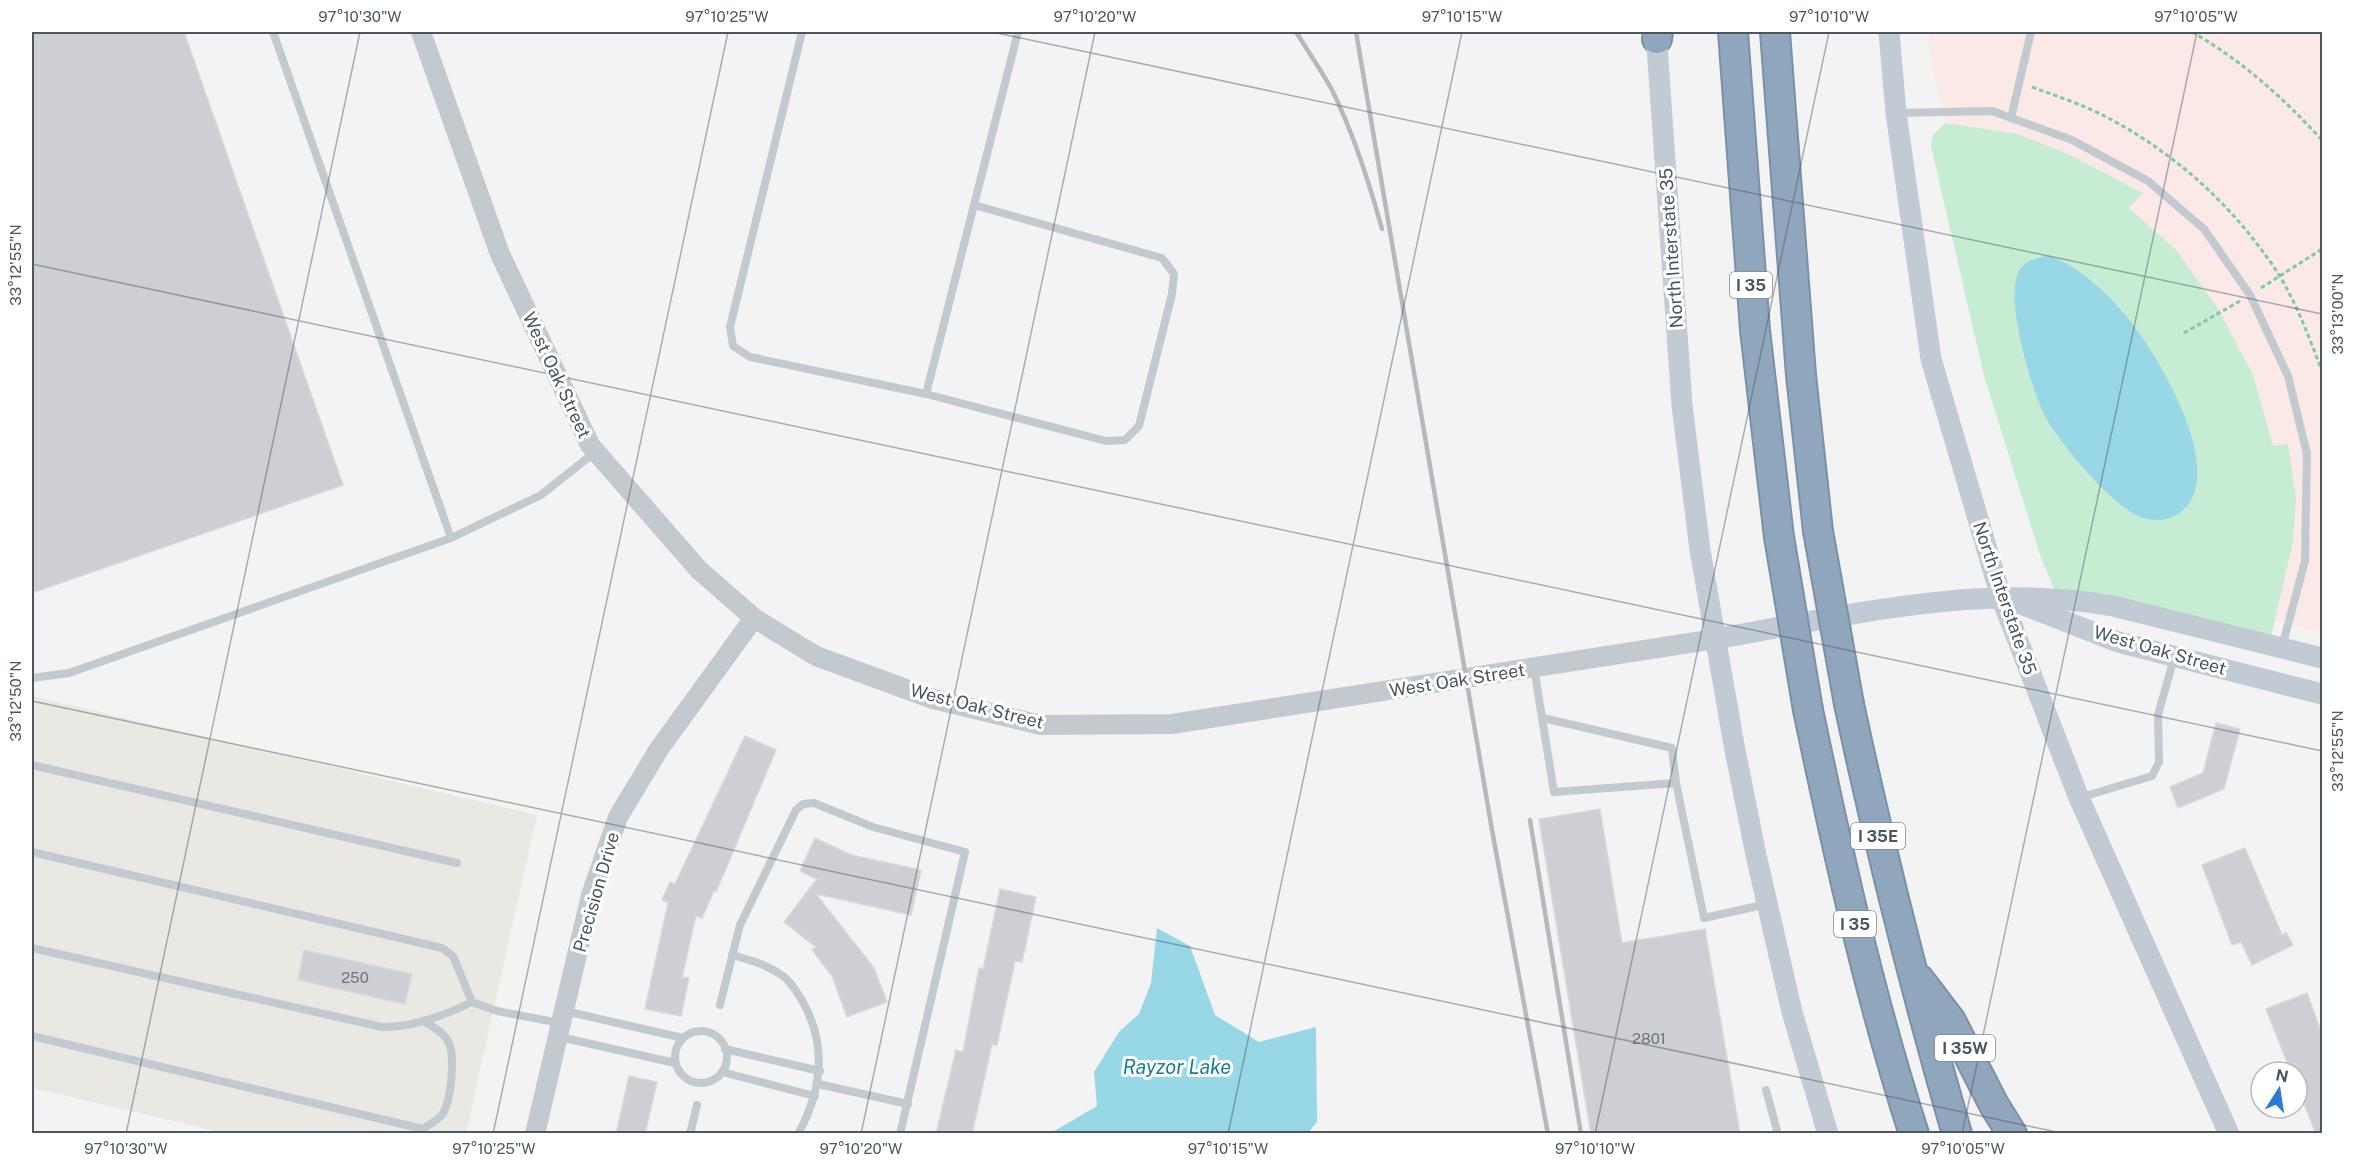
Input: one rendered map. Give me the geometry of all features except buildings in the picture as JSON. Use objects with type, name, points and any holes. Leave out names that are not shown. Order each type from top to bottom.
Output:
[{"type":"highway","name":"I 35","points":[[1733,32],[1755,330],[1779,537],[1808,710],[1835,839],[1859,941],[1914,1134]]},
{"type":"highway","name":"I 35E","points":[[1775,32],[1800,363],[1818,531],[1849,704],[1884,862],[1957,1134]]},
{"type":"highway","name":"I 35W","points":[[1911,968],[1951,1021],[1994,1105],[2013,1134]]},
{"type":"main road","name":"North Interstate 35","points":[[1889,32],[1896,113],[1931,359],[2001,597],[2079,798],[2229,1134]]},
{"type":"main road","name":"North Interstate 35","points":[[1657,34],[1682,405],[1700,550],[1734,746],[1768,904],[1792,1012],[1828,1134]]},
{"type":"main road","name":"West Oak Street","points":[[1715,639],[1910,606],[2001,597],[2088,602],[2322,658]]},
{"type":"main road","name":"West Oak Street","points":[[2001,597],[2118,642],[2322,694]]},
{"type":"main road","points":[[2175,656],[2183,624]]},
{"type":"street","name":"West Oak Street","points":[[421,32],[500,254],[590,445],[699,570],[754,618],[816,656],[933,699],[1041,725],[1172,724],[1715,639]]},
{"type":"street","name":"Precision Drive","points":[[536,1134],[591,895],[618,817],[659,749],[754,618]]},
{"type":"lane","points":[[273,32],[451,538]]},
{"type":"lane","points":[[802,32],[730,327],[733,346],[750,357],[926,394],[1106,441],[1125,440],[1139,426],[1172,294],[1174,274],[1162,258],[974,205]]},
{"type":"lane","points":[[926,394],[1017,32]]},
{"type":"lane","points":[[2011,118],[2031,32]]},
{"type":"lane","points":[[1896,113],[1992,111],[2072,140],[2148,181],[2204,229],[2250,295],[2288,376],[2307,454],[2305,561],[2282,648]]},
{"type":"lane","points":[[32,678],[69,673],[451,538],[540,495],[596,452]]},
{"type":"lane","points":[[2079,798],[2152,776],[2159,762],[2158,715],[2175,656]]},
{"type":"lane","points":[[1534,668],[1554,792],[1676,783]]},
{"type":"lane","points":[[1543,718],[1671,748],[1704,918],[1768,904]]},
{"type":"lane","points":[[32,765],[457,863]]},
{"type":"lane","points":[[720,1005],[740,925],[796,810],[803,804],[814,803],[873,827],[965,852],[900,1134]]},
{"type":"lane","points":[[32,852],[442,948],[453,956],[472,1002]]},
{"type":"lane","points":[[32,948],[382,1028],[397,1028],[451,1012],[472,1002],[497,1011],[561,1024],[683,1038],[696,1032],[703,1032],[717,1037],[725,1049],[726,1061],[722,1072],[710,1081],[696,1083],[683,1076],[675,1064],[561,1024]]},
{"type":"lane","points":[[732,955],[765,965],[785,977],[802,999],[813,1023],[820,1054],[820,1071],[814,1096],[798,1134]]},
{"type":"lane","points":[[32,1036],[423,1129],[442,1114],[453,1076],[453,1060],[450,1044],[444,1035],[423,1020]]},
{"type":"lane","points":[[675,1064],[676,1050],[683,1038]]},
{"type":"lane","points":[[725,1049],[820,1071]]},
{"type":"lane","points":[[722,1072],[814,1096]]},
{"type":"lane","points":[[818,1084],[908,1104]]},
{"type":"lane","points":[[1766,1090],[1778,1134]]},
{"type":"lane","points":[[690,1134],[697,1106]]},
{"type":"path","points":[[2192,32],[2247,68],[2284,99],[2322,140]]},
{"type":"shaded area","points":[[1928,32],[2322,32],[2322,632],[2067,572],[1979,273],[1931,61]]},
{"type":"shaded area","points":[[32,696],[537,815],[466,1133],[225,1133],[32,1088]]},
{"type":"green space","points":[[1945,123],[2018,134],[2066,153],[2143,193],[2129,208],[2176,250],[2218,309],[2253,375],[2273,446],[2288,444],[2296,498],[2293,542],[2269,645],[2055,591],[2041,558],[1984,376],[1931,146],[1933,135]]},
{"type":"water","points":[[2048,256],[2080,272],[2110,298],[2139,333],[2169,383],[2183,412],[2193,441],[2197,469],[2194,493],[2182,511],[2174,516],[2158,520],[2143,518],[2118,503],[2076,460],[2046,418],[2034,388],[2022,346],[2017,324],[2015,286],[2018,273],[2023,266],[2035,259]]},
{"type":"water","name":"Rayzor Lake","points":[[1157,928],[1190,946],[1215,1015],[1259,1042],[1316,1027],[1317,1122],[1308,1133],[1051,1133],[1097,1106],[1094,1072],[1119,1032],[1139,1014],[1151,983]]},
{"type":"railway","points":[[1296,32],[1340,107],[1360,158],[1382,229]]},
{"type":"railway","points":[[1356,32],[1492,830],[1548,1134]]},
{"type":"railway","points":[[1530,820],[1581,1134]]}]
